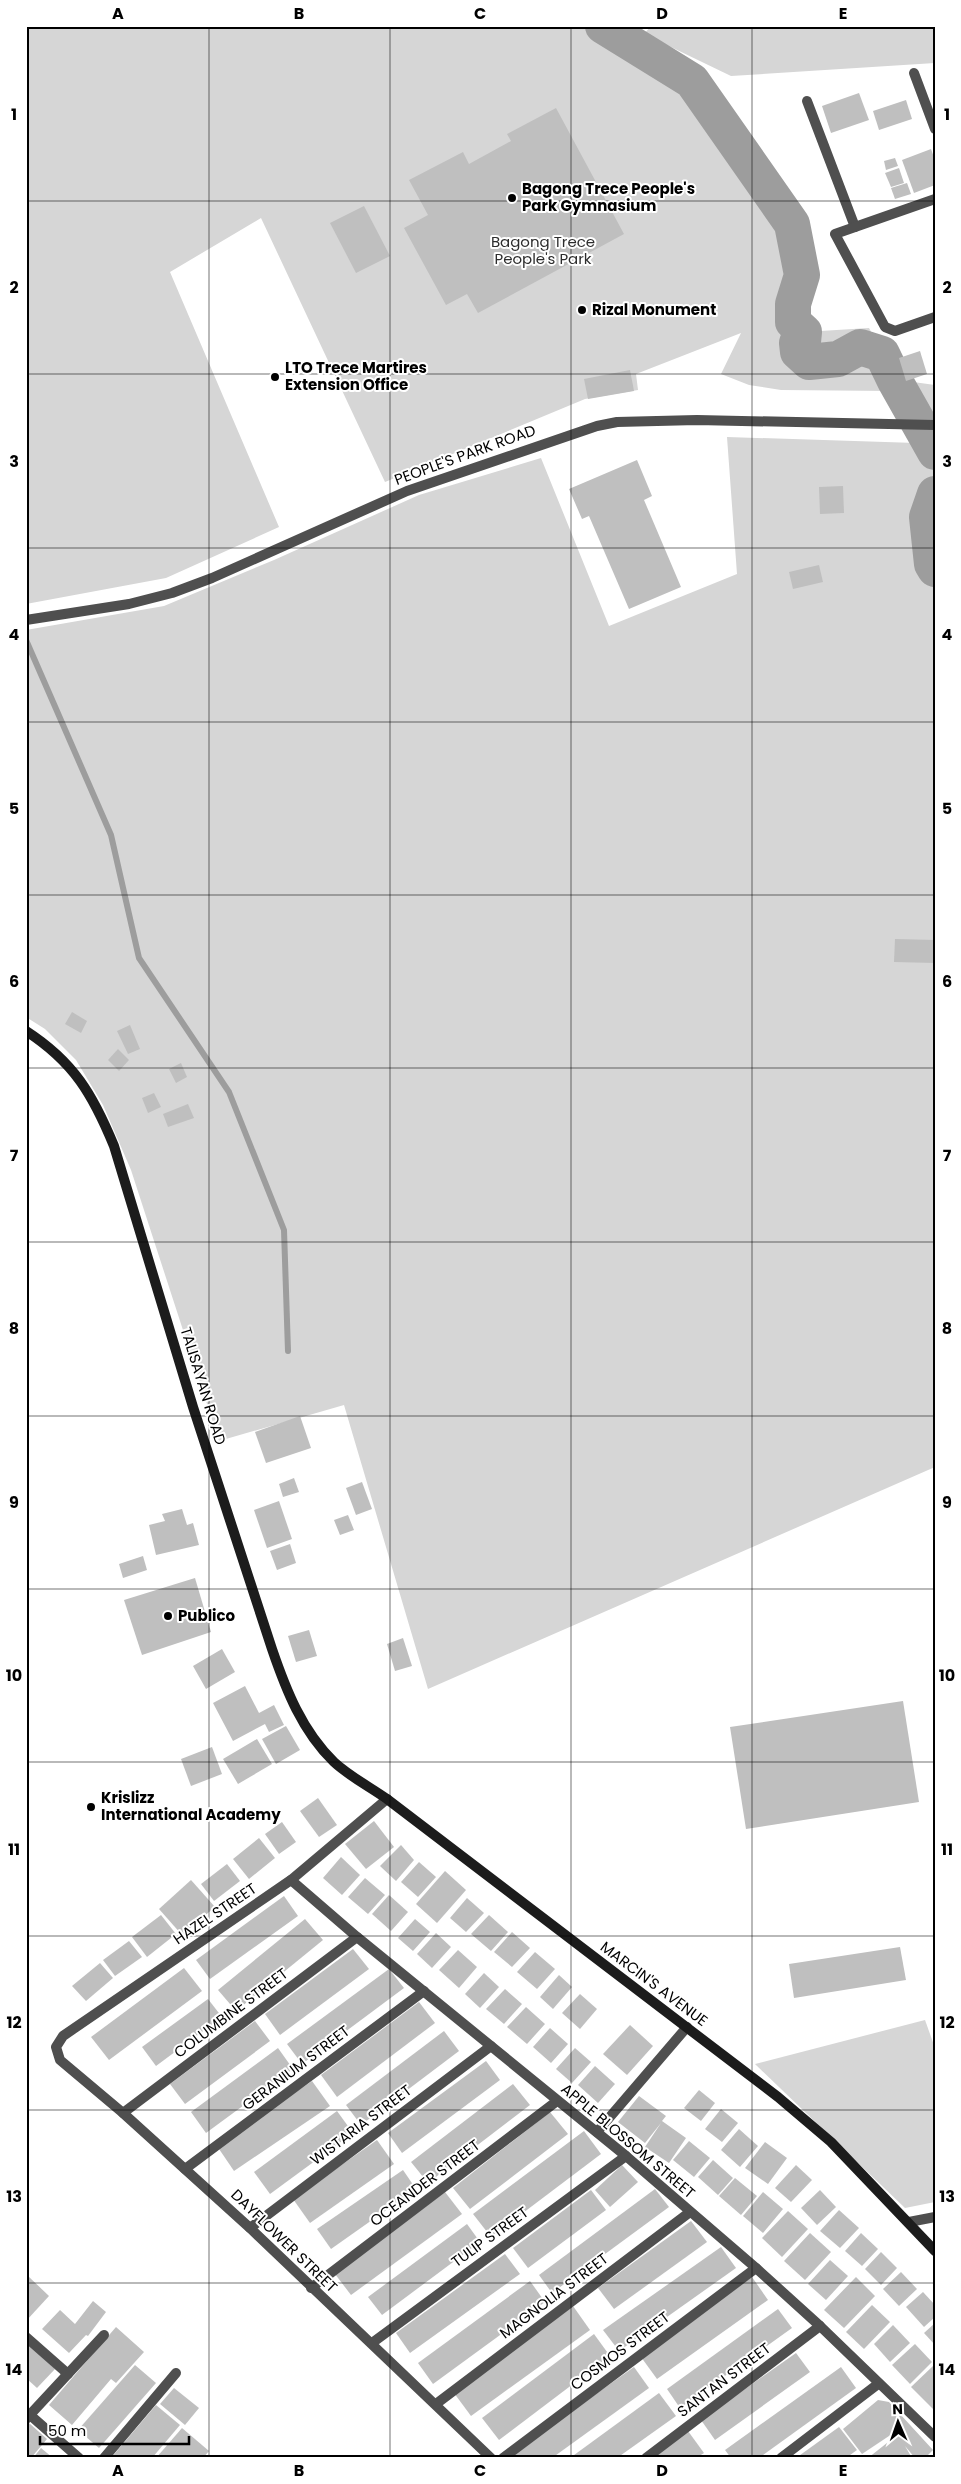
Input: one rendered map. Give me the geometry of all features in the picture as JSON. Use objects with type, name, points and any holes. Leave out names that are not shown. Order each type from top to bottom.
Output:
[{"type":"main road","name":"TALISAYAN ROAD","points":[[26,1031],[64,1060],[86,1089],[101,1115],[114,1146],[148,1255],[192,1407],[285,1685],[308,1730],[335,1764]]},
{"type":"main road","name":"MARCIN'S AVENUE","points":[[335,1764],[387,1799],[778,2097],[831,2142],[935,2251]]},
{"type":"street","points":[[914,73],[935,130]]},
{"type":"street","points":[[807,101],[855,227]]},
{"type":"street","points":[[935,199],[835,234],[885,327],[895,331],[935,317]]},
{"type":"street","name":"PEOPLE'S PARK ROAD","points":[[26,620],[129,604],[172,593],[212,578],[407,491],[597,426],[617,422],[697,420],[935,425]]},
{"type":"street","name":"HAZEL STREET","points":[[56,2047],[63,2036],[291,1880],[387,1799]]},
{"type":"street","name":"APPLE BLOSSOM STREET","points":[[291,1880],[557,2102],[626,2156],[756,2268],[820,2326],[935,2437]]},
{"type":"street","name":"COLUMBINE STREET","points":[[123,2113],[357,1937]]},
{"type":"street","name":"GERANIUM STREET","points":[[185,2169],[424,1991]]},
{"type":"street","points":[[596,2132],[687,2027]]},
{"type":"street","name":"WISTARIA STREET","points":[[250,2228],[491,2046]]},
{"type":"street","name":"DAYFLOWER STREET","points":[[56,2047],[60,2060],[123,2113],[250,2228],[491,2458]]},
{"type":"street","name":"OCEANDER STREET","points":[[311,2288],[557,2102]]},
{"type":"street","name":"TULIP STREET","points":[[372,2343],[626,2156]]},
{"type":"street","name":"MAGNOLIA STREET","points":[[436,2404],[690,2212]]},
{"type":"street","points":[[909,2222],[935,2217]]},
{"type":"street","name":"COSMOS STREET","points":[[503,2458],[756,2268]]},
{"type":"street","name":"SANTAN STREET","points":[[646,2458],[820,2326]]},
{"type":"street","points":[[78,2458],[28,2417],[104,2335]]},
{"type":"street","points":[[26,2337],[68,2374]]},
{"type":"street","points":[[104,2458],[176,2373]]},
{"type":"street","points":[[781,2458],[878,2384]]},
{"type":"green space","name":"Bagong Trece People's Park","points":[[26,26],[603,26],[692,81],[792,224],[802,275],[793,304],[793,322],[804,332],[869,328],[881,350],[906,381],[935,385],[935,441],[890,391],[781,390],[749,385],[721,374],[741,333],[636,374],[638,390],[585,399],[385,482],[261,218],[170,272],[279,527],[166,578],[26,604]]},
{"type":"green space","points":[[651,26],[935,26],[935,63],[731,76],[644,34]]},
{"type":"green space","points":[[727,437],[916,443],[935,460],[935,486],[923,518],[929,564],[935,576],[935,1467],[428,1689],[344,1405],[219,1441],[131,1170],[103,1105],[76,1060],[45,1029],[26,1017],[26,630],[164,606],[274,560],[419,495],[541,458],[609,626],[737,574]]},
{"type":"green space","points":[[925,2020],[935,2048],[935,2202],[905,2208],[755,2064]]},
{"type":"building","points":[[859,93],[869,120],[831,133],[822,106]]},
{"type":"building","points":[[906,100],[912,119],[879,130],[873,111]]},
{"type":"building","name":"Bagong Trece People's Park Gymnasium","points":[[556,108],[624,234],[478,313],[467,294],[446,305],[404,228],[428,215],[409,180],[463,152],[469,164],[511,141],[507,134]]},
{"type":"building","points":[[931,149],[935,160],[935,185],[914,193],[902,160]]},
{"type":"building","points":[[895,158],[898,166],[886,170],[884,161]]},
{"type":"building","points":[[899,168],[904,183],[891,187],[885,173]]},
{"type":"building","points":[[907,183],[911,194],[895,199],[891,188]]},
{"type":"building","points":[[364,206],[390,256],[356,273],[330,223]]},
{"type":"building","points":[[920,351],[927,374],[906,381],[899,358]]},
{"type":"building","points":[[630,370],[634,391],[588,399],[584,379]]},
{"type":"building","points":[[637,460],[652,496],[644,500],[681,587],[629,609],[589,516],[582,519],[569,489]]},
{"type":"building","points":[[843,486],[844,513],[820,514],[819,487]]},
{"type":"building","points":[[819,565],[823,582],[793,589],[789,572]]},
{"type":"building","points":[[895,939],[935,940],[935,963],[894,962]]},
{"type":"building","points":[[72,1012],[87,1021],[81,1033],[65,1024]]},
{"type":"building","points":[[130,1025],[140,1049],[128,1054],[117,1031]]},
{"type":"building","points":[[118,1049],[129,1060],[119,1071],[108,1060]]},
{"type":"building","points":[[181,1063],[187,1077],[176,1083],[169,1069]]},
{"type":"building","points":[[154,1093],[161,1107],[148,1113],[142,1098]]},
{"type":"building","points":[[188,1104],[194,1118],[168,1127],[163,1114]]},
{"type":"building","points":[[300,1416],[311,1448],[266,1463],[255,1432]]},
{"type":"building","points":[[294,1478],[299,1492],[283,1497],[279,1484]]},
{"type":"building","points":[[362,1482],[372,1509],[356,1515],[346,1488]]},
{"type":"building","points":[[279,1501],[292,1539],[267,1548],[254,1510]]},
{"type":"building","points":[[182,1509],[187,1525],[193,1523],[199,1545],[156,1555],[149,1525],[165,1521],[162,1514]]},
{"type":"building","points":[[348,1515],[354,1530],[340,1535],[334,1520]]},
{"type":"building","points":[[290,1544],[296,1563],[277,1570],[270,1551]]},
{"type":"building","points":[[143,1556],[147,1570],[123,1578],[119,1564]]},
{"type":"building","name":"Publico","points":[[195,1578],[211,1632],[142,1655],[124,1600]]},
{"type":"building","points":[[309,1630],[317,1656],[296,1662],[288,1636]]},
{"type":"building","points":[[403,1638],[412,1666],[395,1671],[387,1644]]},
{"type":"building","points":[[222,1649],[235,1672],[206,1689],[193,1666]]},
{"type":"building","points":[[245,1686],[259,1713],[274,1705],[284,1725],[269,1732],[265,1724],[233,1741],[213,1703]]},
{"type":"building","points":[[903,1701],[919,1802],[746,1829],[730,1727]]},
{"type":"building","points":[[286,1726],[300,1750],[276,1764],[262,1739]]},
{"type":"building","points":[[257,1739],[272,1764],[238,1784],[223,1759]]},
{"type":"building","points":[[212,1747],[222,1774],[191,1786],[181,1759]]},
{"type":"building","points":[[318,1798],[337,1825],[319,1837],[300,1811]]},
{"type":"building","points":[[374,1821],[394,1847],[366,1869],[345,1844]]},
{"type":"building","points":[[282,1822],[296,1842],[279,1854],[265,1834]]},
{"type":"building","points":[[259,1838],[275,1858],[249,1879],[233,1859]]},
{"type":"building","points":[[401,1845],[414,1860],[396,1881],[380,1866]]},
{"type":"building","points":[[341,1857],[360,1875],[342,1895],[323,1878]]},
{"type":"building","points":[[419,1862],[436,1877],[418,1897],[401,1882]]},
{"type":"building","points":[[227,1864],[240,1881],[214,1901],[201,1884]]},
{"type":"building","points":[[445,1871],[466,1890],[437,1923],[416,1904]]},
{"type":"building","points":[[365,1878],[385,1895],[368,1914],[348,1897]]},
{"type":"building","points":[[191,1880],[215,1907],[182,1935],[159,1909]]},
{"type":"building","points":[[389,1895],[408,1912],[391,1931],[372,1914]]},
{"type":"building","points":[[284,1896],[298,1916],[210,1979],[196,1960]]},
{"type":"building","points":[[467,1898],[484,1913],[466,1932],[450,1918]]},
{"type":"building","points":[[161,1915],[176,1934],[147,1957],[132,1937]]},
{"type":"building","points":[[489,1915],[508,1932],[491,1951],[471,1934]]},
{"type":"building","points":[[305,1919],[323,1940],[236,2011],[218,1990]]},
{"type":"building","points":[[415,1919],[430,1932],[413,1951],[398,1938]]},
{"type":"building","points":[[512,1932],[530,1948],[512,1967],[494,1952]]},
{"type":"building","points":[[436,1933],[451,1947],[432,1968],[417,1954]]},
{"type":"building","points":[[129,1941],[142,1957],[115,1976],[103,1960]]},
{"type":"building","points":[[900,1947],[906,1980],[794,1998],[789,1964]]},
{"type":"building","points":[[353,1949],[369,1969],[280,2035],[265,2014]]},
{"type":"building","points":[[458,1950],[477,1967],[459,1988],[439,1970]]},
{"type":"building","points":[[535,1952],[555,1969],[537,1989],[517,1972]]},
{"type":"building","points":[[100,1963],[113,1978],[86,2001],[72,1986]]},
{"type":"building","points":[[184,1968],[202,1991],[109,2060],[91,2037]]},
{"type":"building","points":[[389,1969],[404,1988],[302,2064],[287,2044]]},
{"type":"building","points":[[484,1973],[499,1987],[480,2008],[465,1994]]},
{"type":"building","points":[[559,1975],[572,1987],[553,2009],[540,1997]]},
{"type":"building","points":[[505,1989],[522,2004],[504,2024],[486,2009]]},
{"type":"building","points":[[580,1994],[597,2009],[580,2029],[562,2013]]},
{"type":"building","points":[[208,1999],[222,2017],[156,2066],[142,2047]]},
{"type":"building","points":[[419,2002],[435,2023],[337,2097],[321,2075]]},
{"type":"building","points":[[526,2007],[545,2024],[527,2044],[507,2027]]},
{"type":"building","points":[[255,2021],[270,2041],[185,2104],[170,2084]]},
{"type":"building","points":[[630,2025],[653,2046],[627,2075],[603,2054]]},
{"type":"building","points":[[550,2028],[568,2044],[551,2063],[533,2047]]},
{"type":"building","points":[[444,2031],[459,2051],[361,2125],[346,2105]]},
{"type":"building","points":[[278,2048],[293,2069],[206,2133],[191,2112]]},
{"type":"building","points":[[575,2048],[591,2062],[572,2083],[556,2069]]},
{"type":"building","points":[[486,2061],[500,2080],[402,2153],[388,2133]]},
{"type":"building","points":[[595,2066],[615,2084],[598,2103],[578,2085]]},
{"type":"building","points":[[312,2081],[330,2106],[234,2171],[217,2146]]},
{"type":"building","points":[[513,2084],[530,2105],[428,2183],[411,2162]]},
{"type":"building","points":[[699,2090],[715,2103],[701,2121],[684,2108]]},
{"type":"building","points":[[639,2096],[666,2116],[662,2121],[686,2138],[669,2163],[645,2147],[661,2123],[645,2143],[618,2122]]},
{"type":"building","points":[[721,2109],[738,2123],[722,2142],[705,2129]]},
{"type":"building","points":[[337,2111],[353,2133],[270,2194],[254,2172]]},
{"type":"building","points":[[550,2112],[568,2134],[470,2209],[453,2188]]},
{"type":"building","points":[[739,2129],[758,2146],[740,2167],[721,2150]]},
{"type":"building","points":[[584,2131],[601,2154],[491,2237],[473,2214]]},
{"type":"building","points":[[377,2140],[394,2164],[310,2223],[293,2199]]},
{"type":"building","points":[[689,2141],[710,2158],[694,2177],[673,2160]]},
{"type":"building","points":[[765,2142],[787,2158],[768,2184],[745,2168]]},
{"type":"building","points":[[713,2160],[733,2178],[718,2195],[698,2177]]},
{"type":"building","points":[[622,2165],[638,2182],[610,2207],[595,2190]]},
{"type":"building","points":[[796,2165],[812,2180],[791,2202],[775,2188]]},
{"type":"building","points":[[403,2170],[416,2189],[331,2249],[317,2229]]},
{"type":"building","points":[[735,2178],[757,2196],[741,2215],[719,2196]]},
{"type":"building","points":[[655,2189],[669,2207],[552,2293],[539,2275]]},
{"type":"building","points":[[591,2190],[606,2210],[528,2268],[513,2248]]},
{"type":"building","points":[[820,2190],[836,2207],[817,2225],[801,2208]]},
{"type":"building","points":[[445,2192],[462,2214],[351,2295],[335,2274]]},
{"type":"building","points":[[763,2192],[783,2209],[763,2233],[743,2216]]},
{"type":"building","points":[[839,2210],[859,2228],[840,2248],[820,2231]]},
{"type":"building","points":[[788,2211],[808,2229],[782,2257],[762,2238]]},
{"type":"building","points":[[691,2221],[707,2242],[614,2309],[598,2288]]},
{"type":"building","points":[[467,2224],[480,2242],[382,2315],[368,2297]]},
{"type":"building","points":[[810,2233],[831,2252],[805,2280],[784,2261]]},
{"type":"building","points":[[861,2233],[878,2249],[862,2266],[845,2251]]},
{"type":"building","points":[[721,2247],[736,2268],[619,2351],[603,2330]]},
{"type":"building","points":[[881,2252],[897,2268],[881,2285],[865,2269]]},
{"type":"building","points":[[505,2254],[520,2274],[410,2353],[396,2333]]},
{"type":"building","points":[[830,2260],[848,2276],[826,2300],[808,2284]]},
{"type":"building","points":[[901,2272],[917,2289],[899,2306],[883,2289]]},
{"type":"building","points":[[28,2276],[49,2296],[26,2321],[26,2277]]},
{"type":"building","points":[[752,2277],[768,2300],[657,2379],[641,2357]]},
{"type":"building","points":[[856,2277],[875,2296],[844,2328],[824,2310]]},
{"type":"building","points":[[530,2281],[545,2302],[433,2384],[418,2363]]},
{"type":"building","points":[[923,2292],[935,2305],[935,2317],[924,2327],[906,2307]]},
{"type":"building","points":[[93,2301],[106,2312],[88,2336],[86,2335],[69,2353],[42,2329],[60,2310],[75,2324]]},
{"type":"building","points":[[872,2305],[890,2322],[864,2349],[846,2332]]},
{"type":"building","points":[[573,2306],[590,2330],[471,2416],[454,2393]]},
{"type":"building","points":[[778,2309],[792,2328],[680,2408],[667,2389]]},
{"type":"building","points":[[935,2323],[935,2345],[924,2333]]},
{"type":"building","points":[[893,2325],[910,2343],[890,2362],[874,2344]]},
{"type":"building","points":[[116,2327],[144,2352],[116,2383],[111,2379],[72,2425],[49,2405]]},
{"type":"building","points":[[594,2334],[610,2356],[499,2440],[482,2418]]},
{"type":"building","points":[[26,2342],[55,2369],[37,2388],[26,2378]]},
{"type":"building","points":[[915,2344],[932,2362],[910,2384],[892,2365]]},
{"type":"building","points":[[796,2353],[810,2372],[715,2440],[701,2420]]},
{"type":"building","points":[[135,2365],[156,2383],[99,2448],[78,2430]]},
{"type":"building","points":[[933,2366],[935,2367],[935,2411],[911,2387]]},
{"type":"building","points":[[634,2367],[649,2388],[552,2458],[518,2458],[514,2452]]},
{"type":"building","points":[[841,2367],[856,2388],[759,2458],[731,2458],[725,2450]]},
{"type":"building","points":[[174,2388],[199,2408],[185,2425],[160,2404]]},
{"type":"building","points":[[659,2393],[676,2416],[617,2458],[570,2458]]},
{"type":"building","points":[[878,2400],[889,2402],[933,2450],[925,2458],[915,2458],[905,2446],[912,2458],[868,2458],[897,2435],[895,2432],[862,2454],[843,2429]]},
{"type":"building","points":[[156,2405],[180,2425],[152,2458],[111,2458]]},
{"type":"building","points":[[29,2423],[47,2439],[31,2458],[26,2458],[26,2426]]},
{"type":"building","points":[[839,2427],[857,2450],[846,2458],[796,2458]]},
{"type":"building","points":[[182,2428],[209,2451],[203,2458],[156,2458]]},
{"type":"building","points":[[688,2431],[704,2453],[696,2458],[651,2458]]},
{"type":"building","points":[[41,2448],[53,2458],[33,2458]]},
{"type":"waterway","points":[[603,26],[692,81],[792,224],[802,275],[793,304],[793,322],[804,332],[803,342],[797,343],[798,352],[809,362],[838,359],[860,347],[882,354],[935,452]]},
{"type":"waterway","points":[[935,494],[927,517],[932,564],[935,569]]},
{"type":"waterway","points":[[26,640],[111,835],[139,958],[229,1092],[284,1230],[288,1351]]},
{"type":"place","name":"Bagong Trece People's Park Gymnasium","points":[[512,198]]},
{"type":"place","name":"Rizal Monument","points":[[582,310]]},
{"type":"place","name":"LTO Trece Martires Extension Office","points":[[275,377]]},
{"type":"place","name":"Publico","points":[[168,1616]]},
{"type":"place","name":"Krislizz International Academy","points":[[91,1807]]}]
